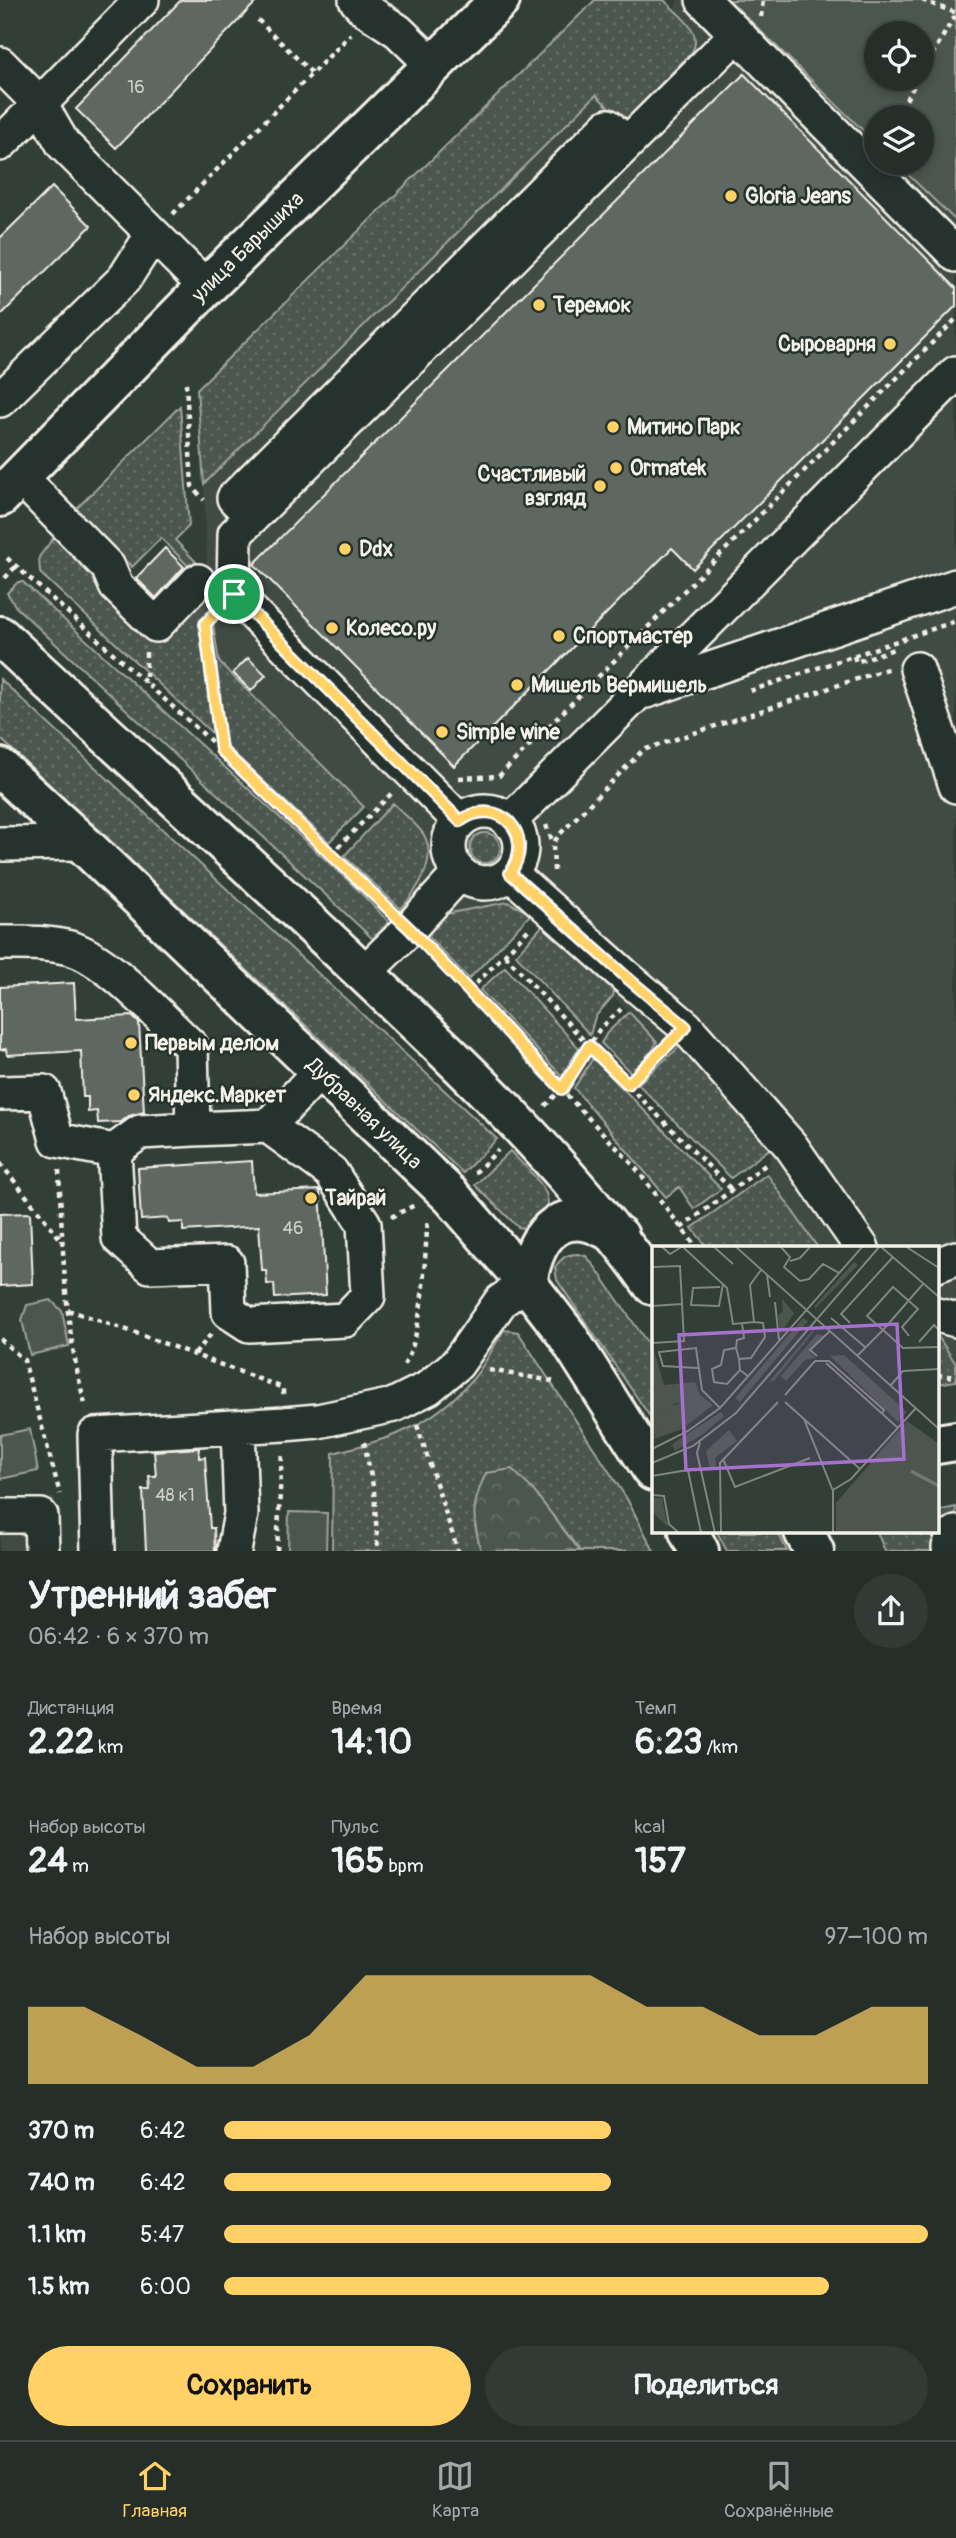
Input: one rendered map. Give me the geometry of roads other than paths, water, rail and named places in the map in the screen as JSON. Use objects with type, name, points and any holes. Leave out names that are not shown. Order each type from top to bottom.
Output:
[{"type":"main road","name":"улица Барышиха","points":[[10,487],[205,287],[500,0]]},
{"type":"main road","points":[[0,636],[365,973],[523,1127],[569,1176],[619,1236],[652,1284]]},
{"type":"main road","name":"Дубравная улица","points":[[0,768],[82,842],[451,1196],[527,1283],[567,1335],[652,1469]]},
{"type":"main road","points":[[527,1283],[534,1251],[545,1235],[560,1224],[569,1220],[584,1221],[619,1236]]},
{"type":"main road","points":[[690,1534],[699,1551]]},
{"type":"main road","points":[[805,1534],[816,1551]]},
{"type":"street","points":[[0,144],[142,0]]},
{"type":"street","points":[[703,0],[956,255]]},
{"type":"street","points":[[358,13],[363,8],[398,30],[432,64]]},
{"type":"street","points":[[460,821],[234,594],[243,525],[737,34]]},
{"type":"street","points":[[0,64],[40,104],[63,144],[205,287]]},
{"type":"street","points":[[0,400],[124,279],[153,234]]},
{"type":"street","points":[[509,822],[956,373]]},
{"type":"street","points":[[10,487],[108,567],[116,586],[156,625],[198,581]]},
{"type":"street","points":[[637,694],[956,586]]},
{"type":"street","points":[[910,659],[956,786]]},
{"type":"street","points":[[485,812],[502,816],[509,822],[515,829],[520,847],[519,856],[510,873],[494,882],[467,879],[450,856],[449,847],[454,828],[468,816],[485,812]]},
{"type":"street","points":[[0,844],[82,842]]},
{"type":"street","points":[[365,973],[410,929],[460,873]]},
{"type":"street","points":[[510,873],[686,1027],[791,1146],[861,1246]]},
{"type":"street","points":[[0,943],[44,942],[73,949],[110,971],[191,1046],[193,1129]]},
{"type":"street","points":[[268,1126],[321,1070]]},
{"type":"street","points":[[0,1093],[44,1092],[57,1140],[114,1151],[140,1132],[268,1126],[331,1172],[364,1224],[368,1296],[345,1320],[249,1325],[229,1312],[227,1263],[150,1266],[119,1238],[114,1151]]},
{"type":"street","points":[[939,1264],[956,1258]]},
{"type":"street","points":[[98,1551],[94,1435],[284,1424],[394,1405],[428,1388],[457,1364],[502,1301],[527,1283]]},
{"type":"street","points":[[939,1316],[956,1320]]},
{"type":"street","points":[[234,1551],[241,1514],[238,1427]]},
{"type":"street","points":[[0,1516],[41,1516],[42,1551]]},
{"type":"street","points":[[950,1551],[949,1547],[956,1533]]},
{"type":"place","name":"Gloria Jeans","points":[[731,196]]},
{"type":"place","name":"Теремок","points":[[539,305]]},
{"type":"place","name":"Сыроварня","points":[[890,344]]},
{"type":"place","name":"Митино Парк","points":[[613,427]]},
{"type":"place","name":"Ormatek","points":[[616,468]]},
{"type":"place","name":"Счастливый взгляд","points":[[600,486]]},
{"type":"place","name":"Ddx","points":[[345,549]]},
{"type":"place","name":"Колесо.ру","points":[[332,628]]},
{"type":"place","name":"Спортмастер","points":[[559,636]]},
{"type":"place","name":"Мишель Вермишель","points":[[517,685]]},
{"type":"place","name":"Simple wine","points":[[442,732]]},
{"type":"place","name":"Первым делом","points":[[131,1043]]},
{"type":"place","name":"Яндекс.Маркет","points":[[134,1095]]},
{"type":"place","name":"Тайрай","points":[[311,1198]]}]
